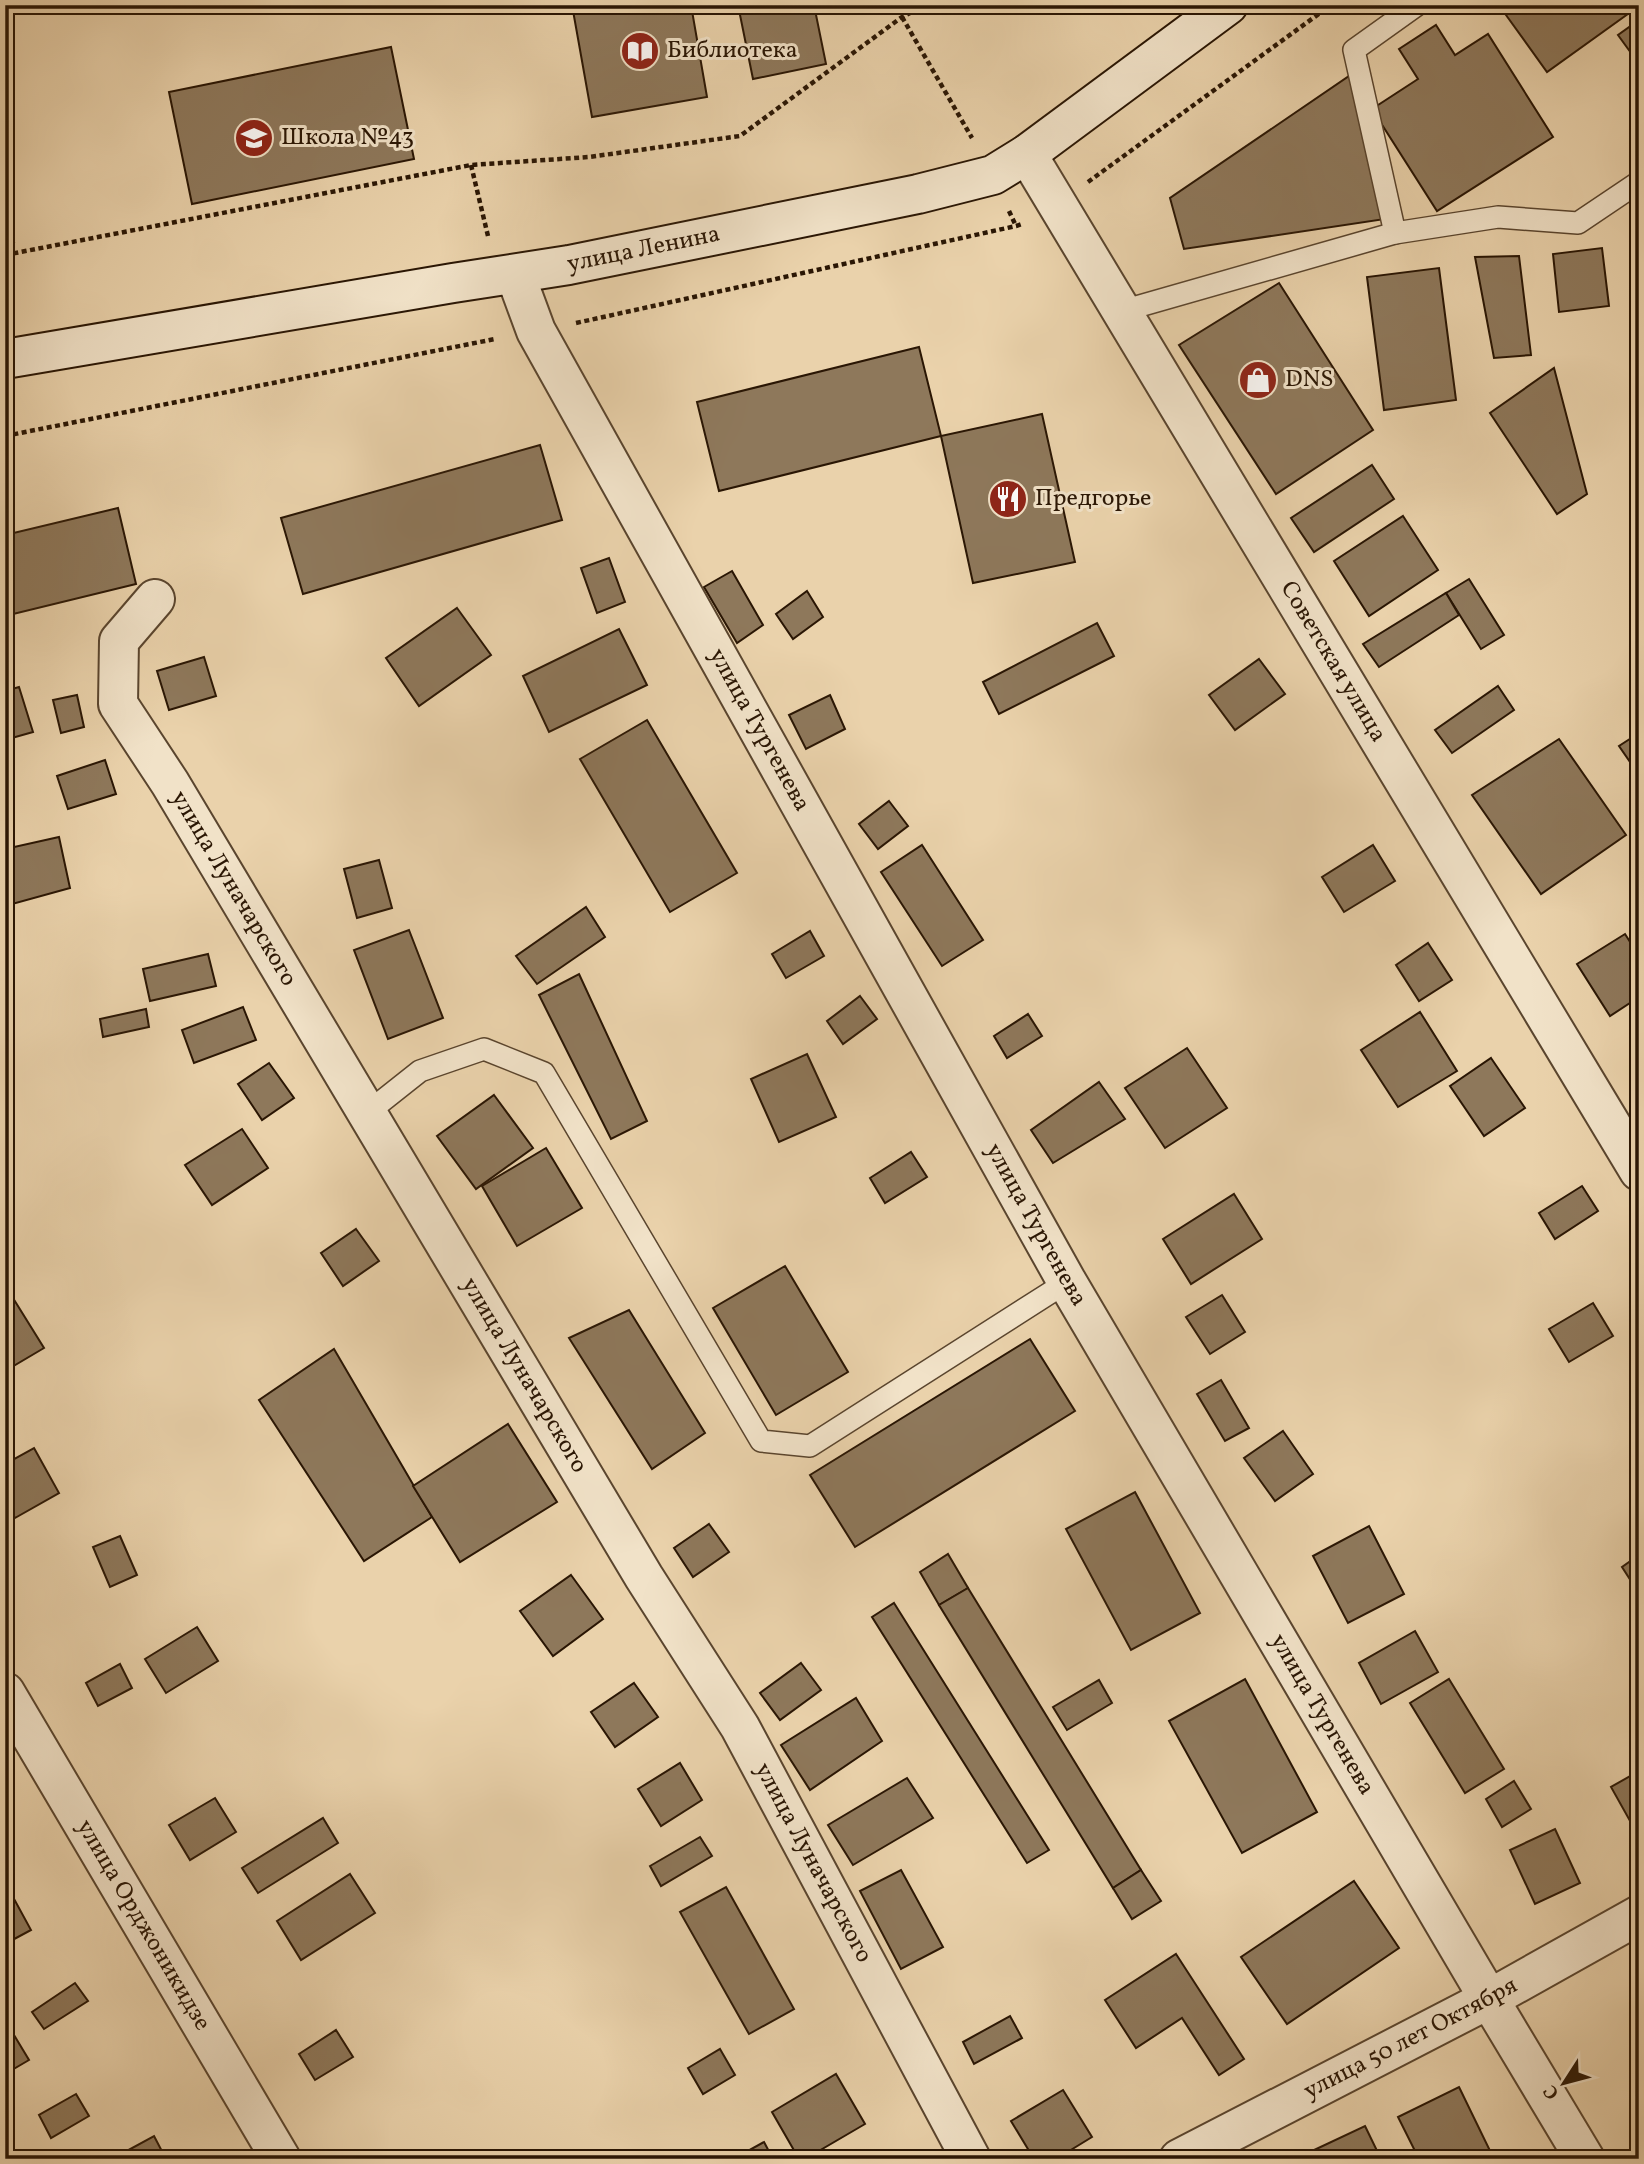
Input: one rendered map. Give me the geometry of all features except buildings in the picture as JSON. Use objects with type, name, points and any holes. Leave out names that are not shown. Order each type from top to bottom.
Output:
[{"type":"street","name":"улица Ленина","points":[[5,359],[515,274],[918,194],[993,175],[1027,154],[1228,5]]},
{"type":"street","name":"Советская улица","points":[[1027,154],[1639,1171]]},
{"type":"street","name":"улица Тургенева","points":[[515,274],[536,331],[1067,1282],[1586,2159]]},
{"type":"street","name":"улица Луначарского","points":[[155,599],[118,641],[118,704],[177,795],[645,1577],[740,1727],[971,2159]]},
{"type":"street","name":"улица Орджоникидзе","points":[[5,1692],[281,2159]]},
{"type":"street","name":"улица 50 лет Октября","points":[[1179,2159],[1489,1999],[1639,1915]]},
{"type":"lane","points":[[1395,233],[1354,50],[1417,5]]},
{"type":"lane","points":[[1122,311],[1395,233],[1498,217],[1578,223],[1639,182]]},
{"type":"lane","points":[[367,1113],[420,1072],[484,1049],[544,1073],[761,1441],[810,1446],[1067,1282]]},
{"type":"path","points":[[5,255],[471,165],[589,157],[740,136],[902,17],[926,5]]},
{"type":"path","points":[[902,17],[993,175],[1016,226]]},
{"type":"place","name":"Библиотека","points":[[640,51]]},
{"type":"place","name":"Школа №43","points":[[254,138]]},
{"type":"place","name":"DNS","points":[[1258,380]]},
{"type":"place","name":"Предгорье","points":[[1008,499]]}]
